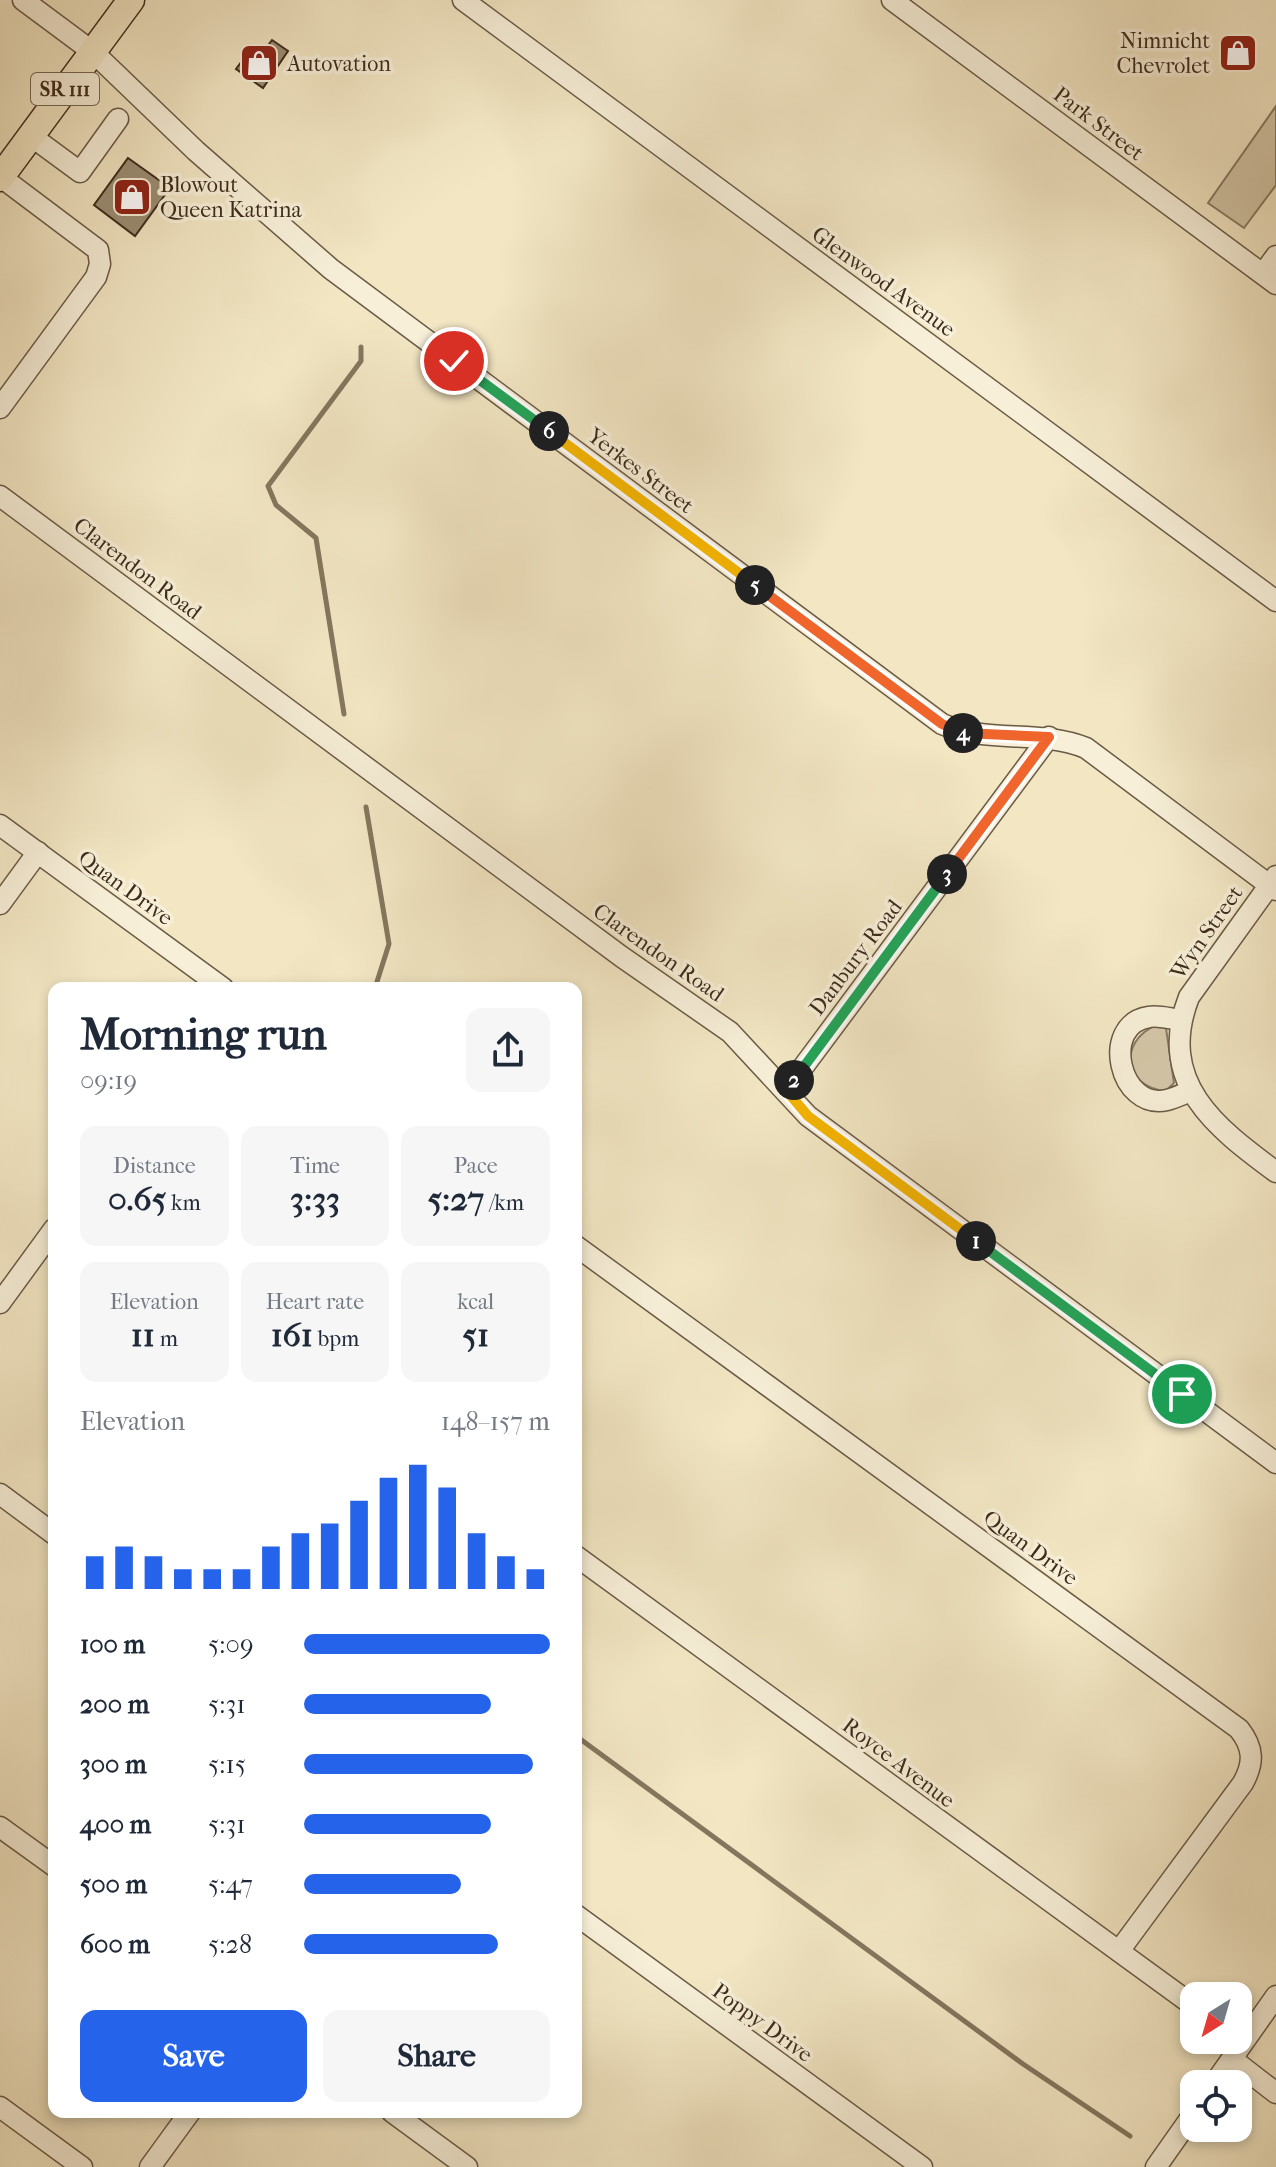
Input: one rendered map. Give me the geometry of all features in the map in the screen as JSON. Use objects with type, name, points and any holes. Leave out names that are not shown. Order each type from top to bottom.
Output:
[{"type":"main road","name":"SR 111","points":[[1,178],[131,0]]},
{"type":"street","name":"Yerkes Street","points":[[23,0],[93,52],[232,183],[331,269],[942,724],[963,733],[1049,737],[1086,748],[1274,883]]},
{"type":"street","name":"Glenwood Avenue","points":[[463,0],[1276,601]]},
{"type":"street","name":"Park Street","points":[[892,0],[1269,279]]},
{"type":"street","points":[[31,136],[80,172],[118,119]]},
{"type":"street","points":[[0,408],[96,277],[100,264],[98,250],[1,178]]},
{"type":"street","points":[[1269,279],[1276,256]]},
{"type":"street","name":"Clarendon Road","points":[[0,496],[622,957],[730,1032],[808,1116],[1276,1463]]},
{"type":"street","name":"Danbury Road","points":[[786,1090],[1049,737]]},
{"type":"street","name":"Quan Drive","points":[[0,825],[215,982]]},
{"type":"street","points":[[0,904],[38,852]]},
{"type":"street","name":"Wyn Street","points":[[1274,883],[1189,997],[1179,1036],[1191,1091],[1212,1122],[1276,1172]]},
{"type":"street","points":[[1181,1020],[1148,1016],[1133,1024],[1121,1042],[1119,1065],[1128,1084],[1144,1097],[1164,1101],[1191,1091]]},
{"type":"street","points":[[0,1303],[48,1237]]},
{"type":"street","name":"Quan Drive","points":[[582,1250],[1239,1729],[1248,1741],[1251,1769],[1119,1951]]},
{"type":"street","points":[[0,1494],[48,1530]]},
{"type":"street","name":"Royce Avenue","points":[[582,1560],[1180,1996]]},
{"type":"street","points":[[0,1827],[48,1862]]},
{"type":"street","name":"Poppy Drive","points":[[582,1919],[922,2167]]},
{"type":"street","points":[[1252,2026],[1276,1996]]},
{"type":"street","points":[[1224,2070],[1234,2054]]},
{"type":"street","points":[[1232,2059],[1276,2093]]},
{"type":"street","points":[[0,2107],[82,2167]]},
{"type":"street","points":[[150,2167],[186,2118]]},
{"type":"street","points":[[400,2118],[467,2167]]},
{"type":"street","points":[[1156,2167],[1180,2133]]},
{"type":"shaded area","points":[[1276,106],[1276,185],[1244,228],[1208,203]]},
{"type":"shaded area","points":[[1156,1025],[1166,1028],[1174,1083],[1166,1091],[1152,1088],[1141,1081],[1131,1063],[1135,1042]]},
{"type":"building","name":"Autovation","points":[[272,40],[288,51],[263,88],[236,69],[253,46],[263,52]]},
{"type":"building","name":"Blowout Queen Katrina","points":[[128,158],[170,188],[135,236],[94,205]]},
{"type":"waterway","points":[[344,714],[316,538],[276,505],[268,486],[361,361],[361,347]]},
{"type":"waterway","points":[[366,807],[389,944],[377,982]]},
{"type":"waterway","points":[[582,1740],[1023,2064],[1130,2136]]},
{"type":"place","name":"Nimnicht Chevrolet","points":[[1238,53]]},
{"type":"place","name":"Autovation","points":[[259,63]]},
{"type":"place","name":"Blowout Queen Katrina","points":[[132,197]]},
{"type":"route","points":[[454,361],[942,724],[963,733],[1049,737],[786,1090],[808,1116],[1182,1394]]}]
